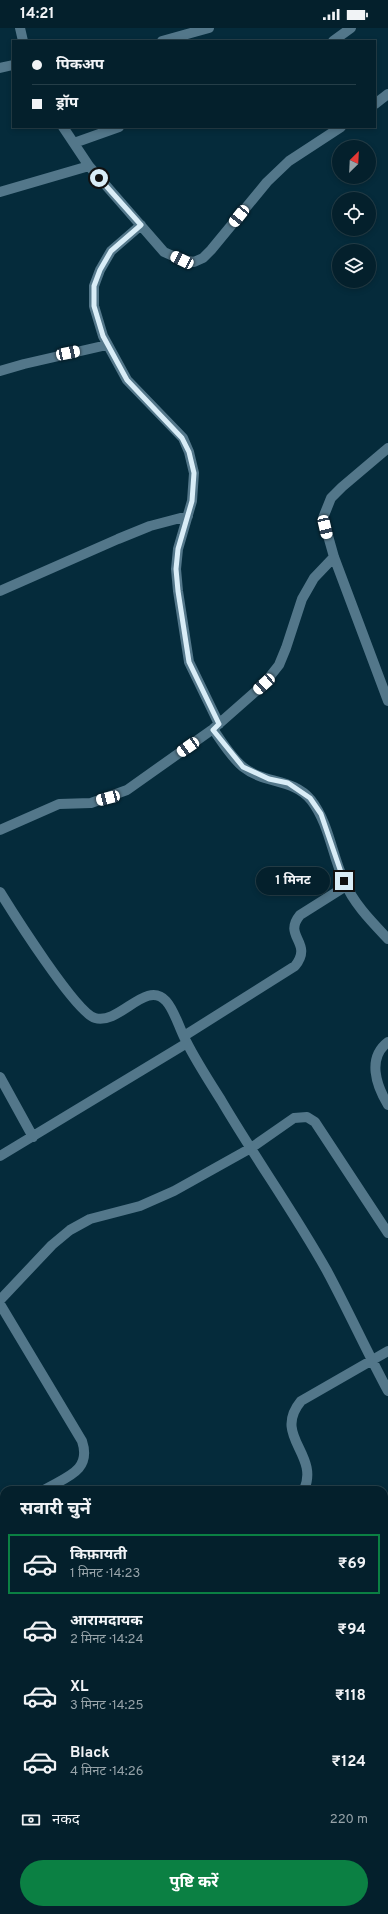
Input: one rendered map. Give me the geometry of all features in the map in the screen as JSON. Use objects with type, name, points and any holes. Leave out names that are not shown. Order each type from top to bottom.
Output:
[{"type":"street","points":[[20,28],[23,40]]},
{"type":"street","points":[[166,40],[209,28]]},
{"type":"street","points":[[334,40],[351,28]]},
{"type":"street","points":[[0,68],[12,64]]},
{"type":"street","points":[[376,103],[388,94]]},
{"type":"street","points":[[64,128],[89,166],[164,252],[182,260],[194,262],[211,250],[267,182],[289,161],[338,128]]},
{"type":"street","points":[[74,143],[116,128]]},
{"type":"street","points":[[0,192],[89,166]]},
{"type":"street","points":[[141,225],[111,251],[100,270],[94,286],[94,306],[107,345],[127,380],[182,438],[189,452],[194,473],[192,501],[178,549],[176,569],[189,662],[216,727],[243,767],[269,779],[288,783],[310,798],[321,814],[346,886],[353,900],[388,939]]},
{"type":"street","points":[[0,371],[107,345]]},
{"type":"street","points":[[388,448],[331,498],[323,518],[334,557],[385,686],[388,701]]},
{"type":"street","points":[[0,591],[150,526],[188,516]]},
{"type":"street","points":[[0,830],[60,804],[91,802],[127,790],[216,727],[264,684],[279,665],[302,599],[314,578],[334,557]]},
{"type":"street","points":[[0,1156],[33,1137],[185,1040],[295,966],[301,958],[302,952],[293,928],[295,922],[300,915],[346,886]]},
{"type":"street","points":[[0,892],[22,929],[77,1004],[88,1015],[96,1018],[109,1019],[139,999],[154,994],[161,996],[167,1002],[185,1040],[327,1271],[371,1361],[388,1391]]},
{"type":"street","points":[[388,1042],[383,1046],[377,1056],[375,1067],[376,1080],[388,1104]]},
{"type":"street","points":[[0,1077],[33,1137]]},
{"type":"street","points":[[0,1300],[52,1245],[70,1230],[90,1220],[140,1206],[174,1191],[251,1148],[294,1118],[307,1117],[315,1122],[388,1233]]},
{"type":"street","points":[[0,1304],[82,1441],[86,1451],[83,1463],[76,1472],[51,1486]]},
{"type":"street","points":[[306,1486],[307,1483],[305,1459],[293,1433],[290,1422],[294,1410],[301,1401],[388,1351]]},
{"type":"route","points":[[99,178],[141,225],[111,251],[100,270],[94,286],[94,306],[103,336],[113,357],[127,380],[182,438],[189,452],[194,473],[192,501],[178,549],[176,569],[189,662],[219,724],[213,730],[229,752],[243,767],[254,774],[288,783],[310,798],[321,814],[344,881]]}]
